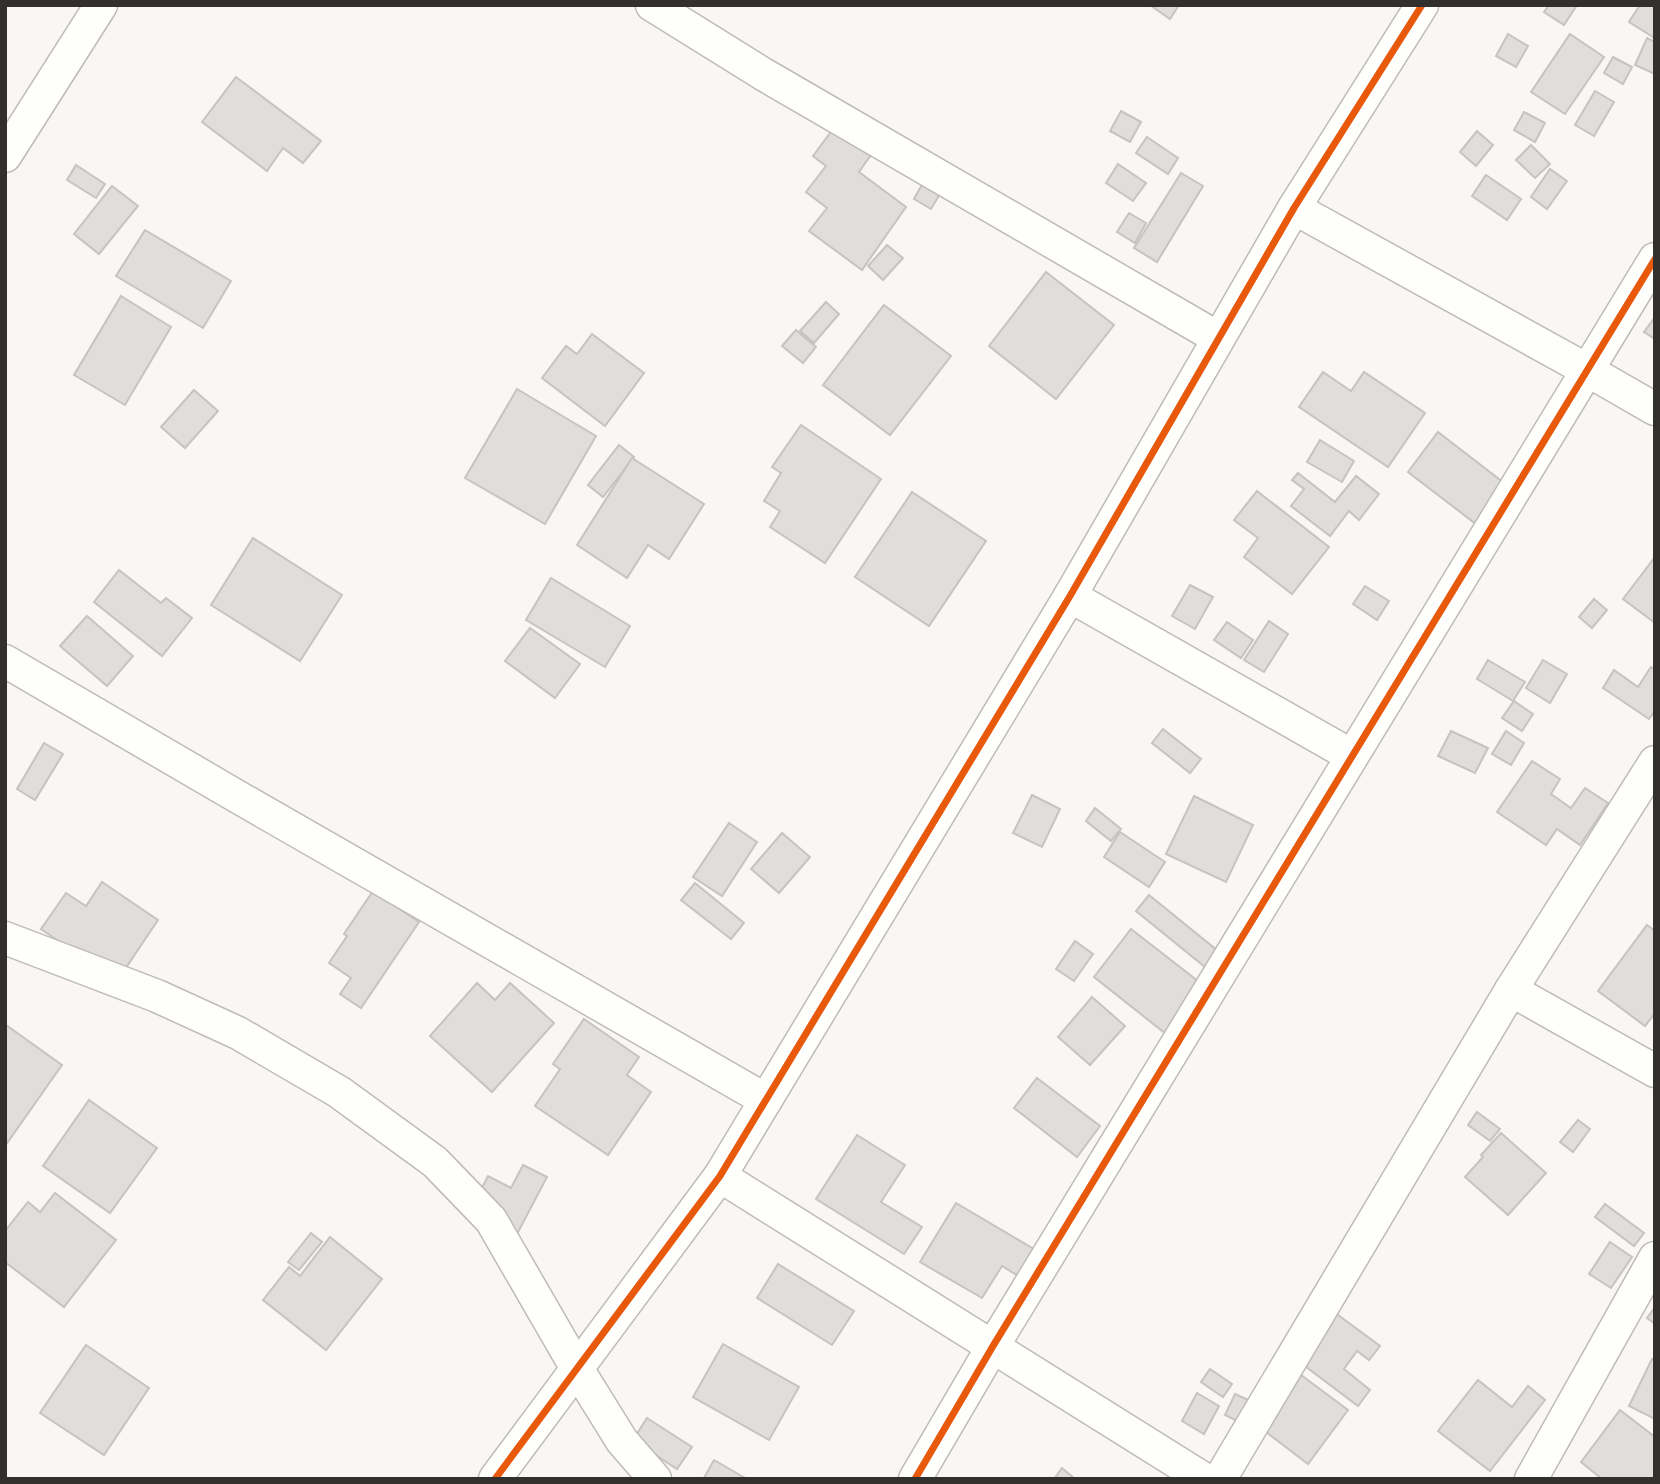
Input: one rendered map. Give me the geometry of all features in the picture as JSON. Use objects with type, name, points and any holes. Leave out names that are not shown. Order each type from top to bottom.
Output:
[{"type":"street","points":[[5,156],[102,5]]},
{"type":"street","points":[[652,5],[775,80],[1218,338]]},
{"type":"street","points":[[495,1479],[720,1176],[1070,596],[1294,208],[1422,5]]},
{"type":"street","points":[[1294,208],[1655,409]]},
{"type":"street","points":[[915,1479],[993,1346],[1655,259]]},
{"type":"street","points":[[1070,596],[1352,756]]},
{"type":"street","points":[[5,661],[766,1100]]},
{"type":"street","points":[[1220,1479],[1511,990],[1655,762]]},
{"type":"street","points":[[5,938],[157,996],[238,1033],[339,1093],[435,1162],[491,1220],[622,1441],[654,1479]]},
{"type":"street","points":[[1511,990],[1655,1071]]},
{"type":"street","points":[[720,1176],[1204,1479]]},
{"type":"street","points":[[1531,1479],[1655,1258]]},
{"type":"building","points":[[1150,5],[1179,5],[1170,19]]},
{"type":"building","points":[[1549,5],[1577,5],[1564,25],[1544,12]]},
{"type":"building","points":[[1640,5],[1655,5],[1653,37],[1629,22]]},
{"type":"building","points":[[1508,34],[1528,46],[1516,67],[1496,56]]},
{"type":"building","points":[[1570,34],[1604,57],[1565,114],[1531,92]]},
{"type":"building","points":[[1647,38],[1655,42],[1655,74],[1635,65]]},
{"type":"building","points":[[1613,57],[1632,67],[1623,84],[1604,73]]},
{"type":"building","points":[[236,77],[321,141],[303,163],[283,148],[267,171],[202,122]]},
{"type":"building","points":[[1595,91],[1614,102],[1594,136],[1575,125]]},
{"type":"building","points":[[1121,111],[1141,122],[1130,142],[1110,131]]},
{"type":"building","points":[[1524,112],[1545,123],[1535,142],[1514,130]]},
{"type":"building","points":[[836,125],[873,152],[859,172],[906,207],[862,270],[809,231],[827,208],[806,192],[826,166],[813,156]]},
{"type":"building","points":[[1477,131],[1493,145],[1476,166],[1460,152]]},
{"type":"building","points":[[1147,137],[1178,158],[1168,174],[1136,153]]},
{"type":"building","points":[[1531,145],[1550,164],[1535,178],[1516,160]]},
{"type":"building","points":[[1118,164],[1146,183],[1133,201],[1106,183]]},
{"type":"building","points":[[76,165],[105,184],[96,198],[67,180]]},
{"type":"building","points":[[1550,169],[1567,181],[1547,209],[1531,197]]},
{"type":"building","points":[[1181,173],[1203,186],[1157,262],[1134,248]]},
{"type":"building","points":[[928,174],[946,184],[931,209],[914,199]]},
{"type":"building","points":[[1486,175],[1521,199],[1507,220],[1472,196]]},
{"type":"building","points":[[112,186],[138,206],[99,254],[74,234]]},
{"type":"building","points":[[1129,213],[1146,223],[1135,243],[1117,232]]},
{"type":"building","points":[[145,230],[231,281],[203,328],[116,276]]},
{"type":"building","points":[[887,245],[903,258],[883,280],[868,266]]},
{"type":"building","points":[[1046,272],[1114,325],[1056,399],[989,346]]},
{"type":"building","points":[[121,296],[171,327],[125,405],[74,375]]},
{"type":"building","points":[[826,302],[839,314],[814,343],[800,331]]},
{"type":"building","points":[[884,305],[951,356],[890,435],[823,385]]},
{"type":"building","points":[[1655,317],[1655,339],[1644,332]]},
{"type":"building","points":[[796,330],[816,347],[803,363],[782,346]]},
{"type":"building","points":[[592,334],[644,373],[605,426],[542,378],[566,346],[577,354]]},
{"type":"building","points":[[1323,372],[1351,391],[1364,372],[1425,413],[1388,467],[1299,407]]},
{"type":"building","points":[[517,389],[596,436],[545,524],[465,478]]},
{"type":"building","points":[[194,390],[218,411],[185,448],[161,427]]},
{"type":"building","points":[[801,425],[881,479],[825,563],[770,527],[780,511],[764,501],[781,473],[772,467]]},
{"type":"building","points":[[1438,432],[1508,486],[1481,528],[1408,472]]},
{"type":"building","points":[[1320,440],[1354,461],[1342,482],[1307,462]]},
{"type":"building","points":[[619,445],[634,457],[603,497],[588,485]]},
{"type":"building","points":[[632,458],[704,504],[669,559],[648,545],[627,578],[577,545]]},
{"type":"building","points":[[1298,473],[1335,502],[1356,476],[1379,494],[1359,520],[1349,511],[1330,536],[1291,506],[1304,489],[1292,480]]},
{"type":"building","points":[[1257,491],[1329,547],[1292,594],[1244,557],[1258,538],[1234,520]]},
{"type":"building","points":[[912,492],[986,541],[929,626],[855,577]]},
{"type":"building","points":[[253,538],[342,595],[300,661],[211,605]]},
{"type":"building","points":[[1655,557],[1655,623],[1623,599]]},
{"type":"building","points":[[119,570],[161,603],[166,598],[192,618],[162,656],[94,602]]},
{"type":"building","points":[[551,578],[630,626],[605,667],[526,620]]},
{"type":"building","points":[[1190,585],[1213,597],[1195,629],[1172,616]]},
{"type":"building","points":[[1365,586],[1389,601],[1377,620],[1353,604]]},
{"type":"building","points":[[1594,599],[1607,610],[1592,628],[1579,617]]},
{"type":"building","points":[[87,616],[133,656],[107,686],[60,646]]},
{"type":"building","points":[[1269,621],[1288,634],[1264,672],[1244,660]]},
{"type":"building","points":[[1227,622],[1253,640],[1241,658],[1214,640]]},
{"type":"building","points":[[530,628],[580,664],[555,698],[505,661]]},
{"type":"building","points":[[1488,660],[1525,682],[1513,701],[1477,679]]},
{"type":"building","points":[[1543,660],[1567,674],[1550,703],[1526,688]]},
{"type":"building","points":[[1651,667],[1655,670],[1655,711],[1649,719],[1603,688],[1614,670],[1638,687]]},
{"type":"building","points":[[1514,701],[1533,714],[1522,731],[1502,718]]},
{"type":"building","points":[[1163,729],[1201,759],[1190,773],[1152,743]]},
{"type":"building","points":[[1451,731],[1488,748],[1475,773],[1438,756]]},
{"type":"building","points":[[1506,731],[1524,743],[1511,765],[1492,754]]},
{"type":"building","points":[[44,743],[63,754],[35,800],[17,789]]},
{"type":"building","points":[[1532,761],[1560,779],[1551,794],[1571,808],[1585,788],[1608,803],[1580,845],[1557,829],[1546,845],[1497,812]]},
{"type":"building","points":[[1032,795],[1060,809],[1042,847],[1013,833]]},
{"type":"building","points":[[1194,796],[1253,825],[1226,882],[1166,854]]},
{"type":"building","points":[[1095,808],[1121,829],[1111,841],[1086,821]]},
{"type":"building","points":[[729,823],[757,842],[722,896],[693,877]]},
{"type":"building","points":[[1120,832],[1165,862],[1149,887],[1104,857]]},
{"type":"building","points":[[782,833],[810,857],[779,893],[751,869]]},
{"type":"building","points":[[102,882],[158,920],[117,981],[41,929],[66,893],[86,906]]},
{"type":"building","points":[[695,883],[744,923],[731,939],[681,900]]},
{"type":"building","points":[[373,891],[419,922],[361,1008],[340,994],[351,978],[329,963],[347,936],[344,934]]},
{"type":"building","points":[[1149,895],[1218,951],[1205,967],[1136,911]]},
{"type":"building","points":[[1647,925],[1655,931],[1655,1013],[1645,1026],[1598,991]]},
{"type":"building","points":[[1131,929],[1203,985],[1166,1034],[1094,977]]},
{"type":"building","points":[[1075,941],[1093,954],[1074,981],[1056,969]]},
{"type":"building","points":[[477,983],[495,1000],[510,983],[554,1023],[492,1092],[430,1036]]},
{"type":"building","points":[[1092,997],[1125,1026],[1090,1065],[1058,1037]]},
{"type":"building","points":[[584,1019],[639,1057],[627,1075],[651,1092],[608,1155],[535,1106],[560,1069],[553,1064]]},
{"type":"building","points":[[5,1025],[62,1065],[5,1146]]},
{"type":"building","points":[[1037,1078],[1100,1126],[1077,1157],[1014,1108]]},
{"type":"building","points":[[89,1100],[157,1148],[110,1213],[43,1166]]},
{"type":"building","points":[[1477,1112],[1500,1129],[1490,1141],[1468,1125]]},
{"type":"building","points":[[1578,1120],[1590,1129],[1573,1152],[1560,1142]]},
{"type":"building","points":[[1501,1133],[1546,1173],[1508,1215],[1465,1177]]},
{"type":"building","points":[[857,1135],[905,1165],[881,1202],[922,1227],[904,1254],[816,1199]]},
{"type":"building","points":[[523,1165],[547,1177],[516,1236],[470,1211],[488,1176],[511,1188]]},
{"type":"building","points":[[55,1193],[116,1240],[64,1307],[5,1262],[5,1231],[28,1202],[40,1212]]},
{"type":"building","points":[[956,1203],[1039,1252],[1023,1279],[1002,1266],[982,1298],[920,1262]]},
{"type":"building","points":[[1605,1204],[1644,1233],[1634,1246],[1595,1217]]},
{"type":"building","points":[[311,1233],[322,1242],[299,1270],[288,1262]]},
{"type":"building","points":[[330,1237],[382,1279],[326,1350],[263,1300],[289,1267],[300,1276]]},
{"type":"building","points":[[1610,1242],[1632,1257],[1611,1288],[1589,1274]]},
{"type":"building","points":[[778,1264],[854,1311],[832,1345],[757,1298]]},
{"type":"building","points":[[1655,1307],[1655,1324],[1647,1318]]},
{"type":"building","points":[[1330,1309],[1380,1346],[1369,1360],[1357,1351],[1344,1369],[1370,1390],[1358,1406],[1293,1357]]},
{"type":"building","points":[[723,1344],[799,1387],[769,1440],[693,1397]]},
{"type":"building","points":[[86,1345],[149,1388],[104,1455],[40,1413]]},
{"type":"building","points":[[1652,1359],[1655,1360],[1655,1419],[1629,1406]]},
{"type":"building","points":[[1210,1369],[1232,1384],[1223,1397],[1201,1382]]},
{"type":"building","points":[[1301,1375],[1348,1410],[1308,1464],[1261,1428]]},
{"type":"building","points":[[1478,1380],[1512,1407],[1528,1386],[1545,1400],[1490,1471],[1438,1431]]},
{"type":"building","points":[[1197,1393],[1219,1406],[1204,1434],[1182,1421]]},
{"type":"building","points":[[1235,1394],[1253,1402],[1243,1424],[1225,1415]]},
{"type":"building","points":[[1620,1410],[1655,1437],[1655,1479],[1602,1479],[1581,1462]]},
{"type":"building","points":[[647,1418],[692,1447],[677,1469],[633,1440]]},
{"type":"building","points":[[714,1460],[747,1479],[704,1478]]},
{"type":"building","points":[[1062,1468],[1075,1479],[1054,1479]]},
{"type":"cycle path","points":[[495,1479],[720,1176],[1070,596],[1294,208],[1422,5]]},
{"type":"cycle path","points":[[915,1479],[993,1346],[1655,259]]}]
